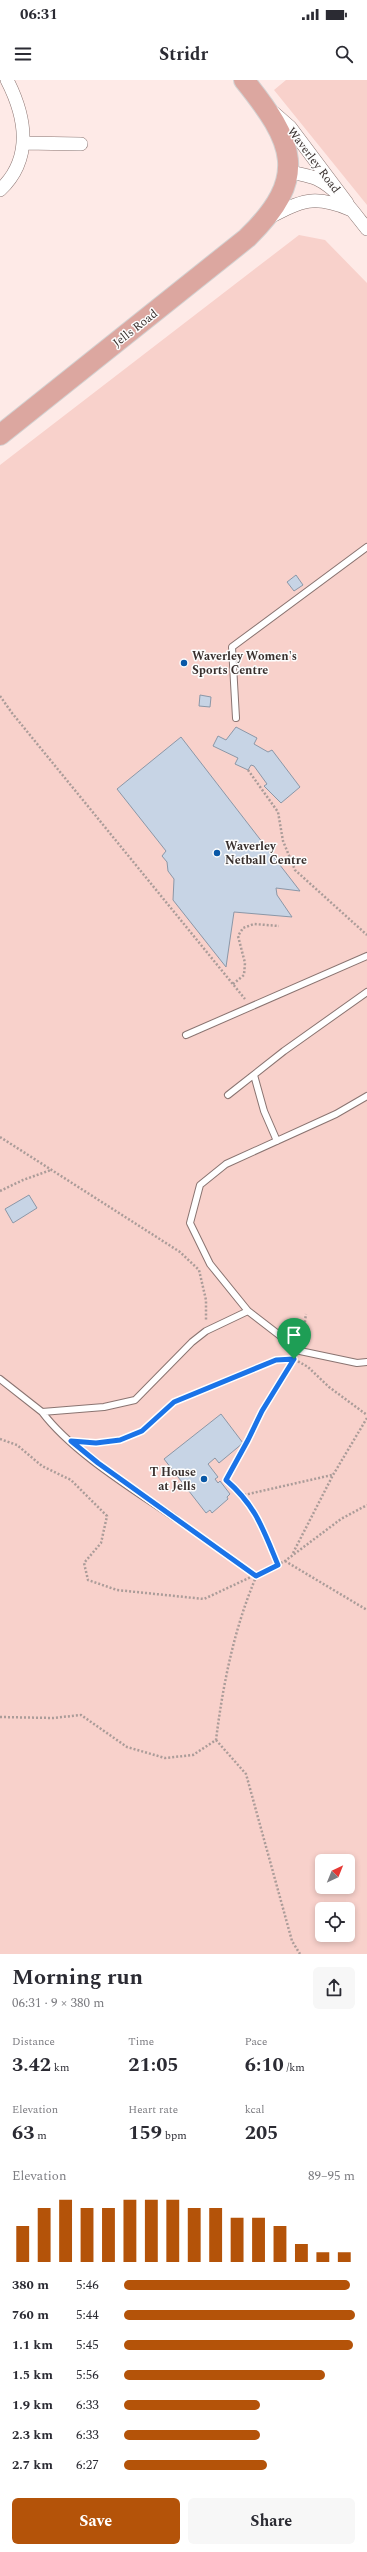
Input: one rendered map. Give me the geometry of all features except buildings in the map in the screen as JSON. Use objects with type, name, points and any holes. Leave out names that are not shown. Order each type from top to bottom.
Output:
[{"type":"main road","name":"Waverley Road","points":[[244,80],[262,102],[279,127],[285,143],[287,171]]},
{"type":"main road","name":"Jells Road","points":[[0,435],[247,238],[268,218],[281,198],[287,171]]},
{"type":"street","points":[[0,190],[16,168],[24,143],[22,118],[8,80]]},
{"type":"street","name":"Waverley Road","points":[[262,102],[290,127],[367,230]]},
{"type":"street","points":[[24,143],[81,144]]},
{"type":"street","name":"Waverley Road","points":[[287,171],[317,178],[350,207]]},
{"type":"street","name":"Jells Road","points":[[268,218],[292,205],[311,199],[350,207]]},
{"type":"lane","points":[[236,718],[232,647],[367,547]]},
{"type":"lane","points":[[186,1035],[367,956]]},
{"type":"lane","points":[[228,1095],[284,1051],[367,992]]},
{"type":"lane","points":[[254,1075],[264,1111],[277,1141]]},
{"type":"lane","points":[[367,1096],[336,1114],[226,1164],[200,1185],[190,1223],[210,1264],[248,1311],[300,1351],[357,1363],[367,1362]]},
{"type":"lane","points":[[42,1412],[104,1407],[135,1400],[192,1342],[206,1331],[248,1311]]},
{"type":"lane","points":[[0,1379],[42,1412],[50,1422],[98,1463],[175,1518]]},
{"type":"path","points":[[0,696],[17,719],[251,1006]]},
{"type":"path","points":[[248,770],[278,812],[283,841],[295,870],[367,935]]},
{"type":"path","points":[[233,984],[244,975],[245,963],[238,936],[243,928],[254,924],[279,926]]},
{"type":"path","points":[[0,1137],[180,1252],[199,1270],[206,1300],[206,1331]]},
{"type":"path","points":[[0,1192],[23,1180],[51,1170]]},
{"type":"path","points":[[278,1565],[257,1515],[244,1495],[226,1480],[262,1411],[300,1351],[306,1314]]},
{"type":"path","points":[[71,1441],[96,1443],[120,1440],[142,1431],[174,1402],[276,1360],[294,1359],[308,1367],[329,1387],[367,1415]]},
{"type":"path","points":[[293,1554],[333,1474],[367,1418]]},
{"type":"path","points":[[0,1439],[17,1445],[42,1466],[71,1480],[107,1516],[101,1543],[84,1563],[88,1580],[117,1590],[204,1599],[256,1576],[285,1561],[321,1536],[341,1519],[367,1505]]},
{"type":"path","points":[[244,1495],[333,1474]]},
{"type":"path","points":[[175,1518],[256,1576]]},
{"type":"path","points":[[285,1561],[367,1610]]},
{"type":"path","points":[[256,1576],[244,1606],[223,1686],[216,1740],[246,1774],[292,1941],[300,1954]]},
{"type":"path","points":[[0,1717],[53,1718],[81,1716],[127,1747],[165,1758],[193,1755],[216,1740]]},
{"type":"shaded area","points":[[286,80],[367,80],[367,205],[274,90]]},
{"type":"shaded area","points":[[299,235],[325,240],[367,283],[367,1954],[0,1954],[0,465]]},
{"type":"place","name":"Waverley Women's Sports Centre","points":[[184,663]]},
{"type":"place","name":"Waverley Netball Centre","points":[[217,853]]},
{"type":"place","name":"T House at Jells","points":[[204,1479]]},
{"type":"route","points":[[294,1359],[253,1426],[248,1440],[226,1480],[244,1495],[257,1515],[278,1565],[256,1576],[98,1463],[71,1441],[96,1443],[120,1440],[142,1431],[174,1402],[276,1360],[294,1359]]}]
